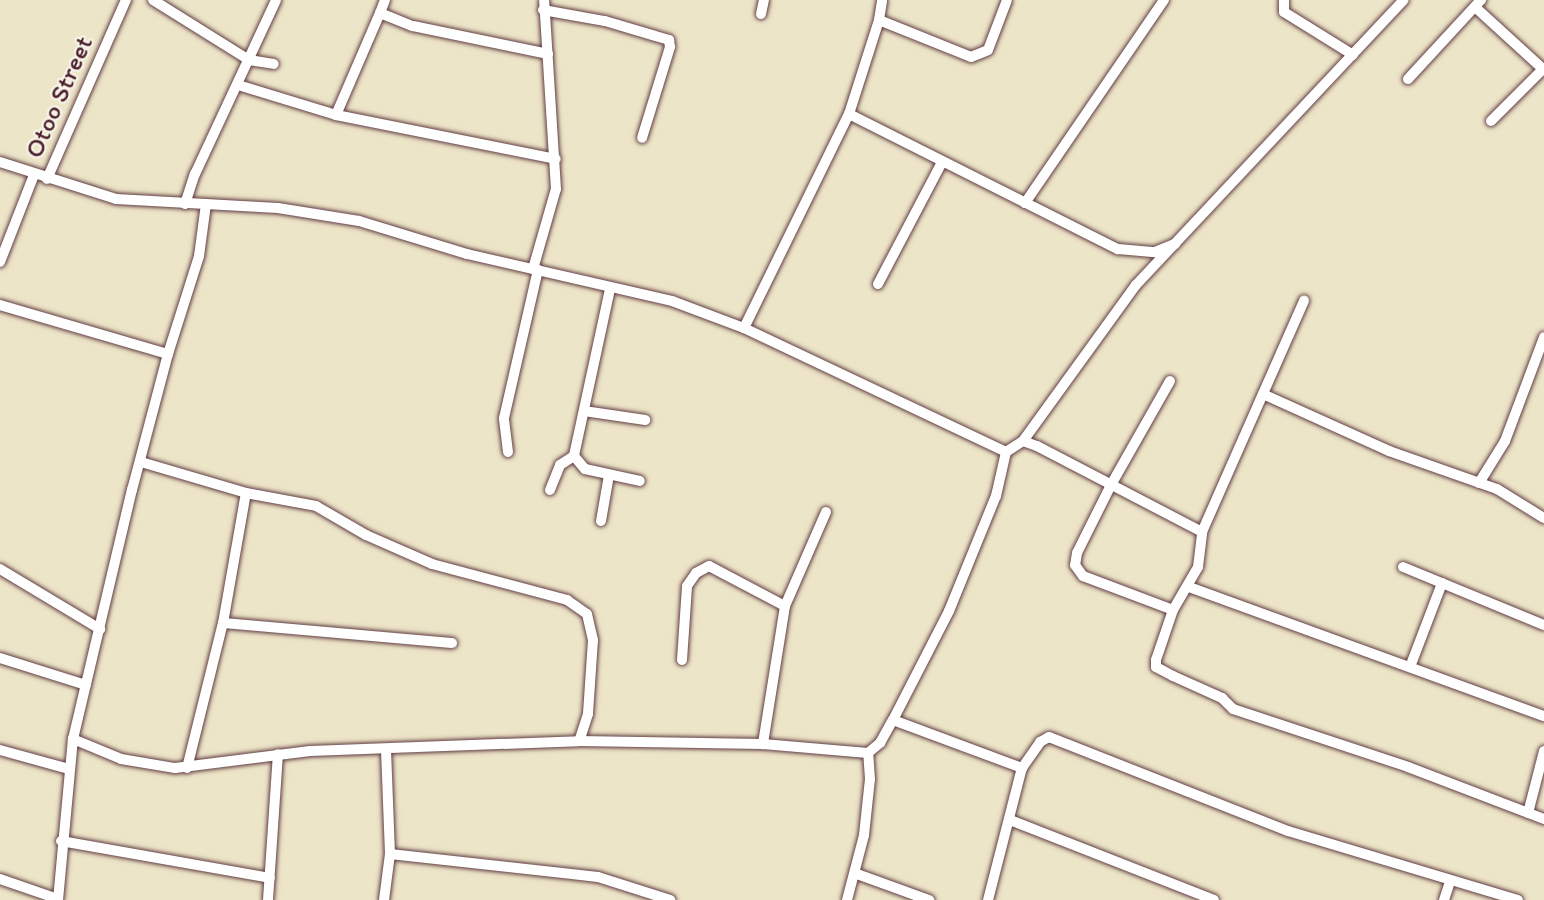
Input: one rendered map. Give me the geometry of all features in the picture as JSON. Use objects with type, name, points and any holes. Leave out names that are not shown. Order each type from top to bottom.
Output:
[{"type":"street","name":"Otoo Street","points":[[47,179],[126,0]]},
{"type":"street","points":[[153,0],[249,60],[274,64]]},
{"type":"street","points":[[185,204],[195,174],[276,0]]},
{"type":"street","points":[[336,115],[385,0]]},
{"type":"street","points":[[761,14],[764,0]]},
{"type":"street","points":[[744,328],[849,114],[879,20],[882,0]]},
{"type":"street","points":[[879,20],[971,57],[988,50],[1007,0]]},
{"type":"street","points":[[1025,203],[1164,0]]},
{"type":"street","points":[[1284,0],[1284,12],[1353,55]]},
{"type":"street","points":[[73,739],[129,761],[187,768],[278,754],[579,741],[763,744],[868,753],[880,743],[949,610],[982,532],[1006,452],[1023,441],[1136,285],[1179,242],[1404,0]]},
{"type":"street","points":[[1408,79],[1478,4],[1543,69],[1491,121]]},
{"type":"street","points":[[508,452],[504,418],[556,189],[556,159],[543,5],[669,40],[670,47],[642,138]]},
{"type":"street","points":[[380,13],[459,38],[548,54]]},
{"type":"street","points":[[238,85],[336,115],[556,159]]},
{"type":"street","points":[[849,114],[1118,249],[1155,252],[1179,242]]},
{"type":"street","points":[[0,162],[34,175],[117,199],[278,208],[359,221],[536,270],[688,305],[744,328],[1006,452]]},
{"type":"street","points":[[878,284],[942,162]]},
{"type":"street","points":[[0,262],[34,175]]},
{"type":"street","points":[[0,879],[58,899],[61,841],[73,739],[168,354],[199,256],[206,204]]},
{"type":"street","points":[[550,490],[560,465],[574,456],[610,288]]},
{"type":"street","points":[[1304,301],[1202,532],[1201,556],[1189,587],[1173,610],[1156,660],[1156,667],[1222,698],[1233,709],[1408,767],[1544,819]]},
{"type":"street","points":[[0,305],[168,354]]},
{"type":"street","points":[[1479,483],[1504,441],[1544,337]]},
{"type":"street","points":[[1170,381],[1112,483],[1077,553],[1075,565],[1083,576],[1173,610]]},
{"type":"street","points":[[1263,394],[1389,451],[1505,493],[1544,518]]},
{"type":"street","points":[[584,411],[645,420]]},
{"type":"street","points":[[1023,441],[1112,483],[1202,532]]},
{"type":"street","points":[[574,456],[585,470],[640,481]]},
{"type":"street","points":[[141,462],[246,493],[316,506],[366,535],[432,564],[567,600],[587,614],[593,640],[592,688],[588,714],[579,741]]},
{"type":"street","points":[[601,521],[609,475]]},
{"type":"street","points":[[187,768],[223,623],[246,493]]},
{"type":"street","points":[[763,744],[778,635],[786,606],[825,512]]},
{"type":"street","points":[[682,660],[687,586],[696,573],[709,566],[786,606]]},
{"type":"street","points":[[1403,567],[1544,625]]},
{"type":"street","points":[[0,569],[100,629]]},
{"type":"street","points":[[1410,667],[1442,583]]},
{"type":"street","points":[[1189,587],[1544,716]]},
{"type":"street","points":[[223,623],[452,643]]},
{"type":"street","points":[[0,658],[86,685]]},
{"type":"street","points":[[893,720],[1022,768]]},
{"type":"street","points":[[987,900],[1022,768],[1040,742],[1048,737],[1059,739],[1288,831],[1450,882],[1518,900]]},
{"type":"street","points":[[384,900],[390,854],[387,749]]},
{"type":"street","points":[[0,750],[69,769]]},
{"type":"street","points":[[1528,813],[1544,751]]},
{"type":"street","points":[[847,900],[857,874],[868,809],[868,753]]},
{"type":"street","points":[[268,900],[278,754]]},
{"type":"street","points":[[1010,820],[1214,900]]},
{"type":"street","points":[[61,841],[270,878]]},
{"type":"street","points":[[390,854],[598,877],[670,900]]},
{"type":"street","points":[[857,874],[929,900]]},
{"type":"street","points":[[1444,900],[1450,882]]}]
